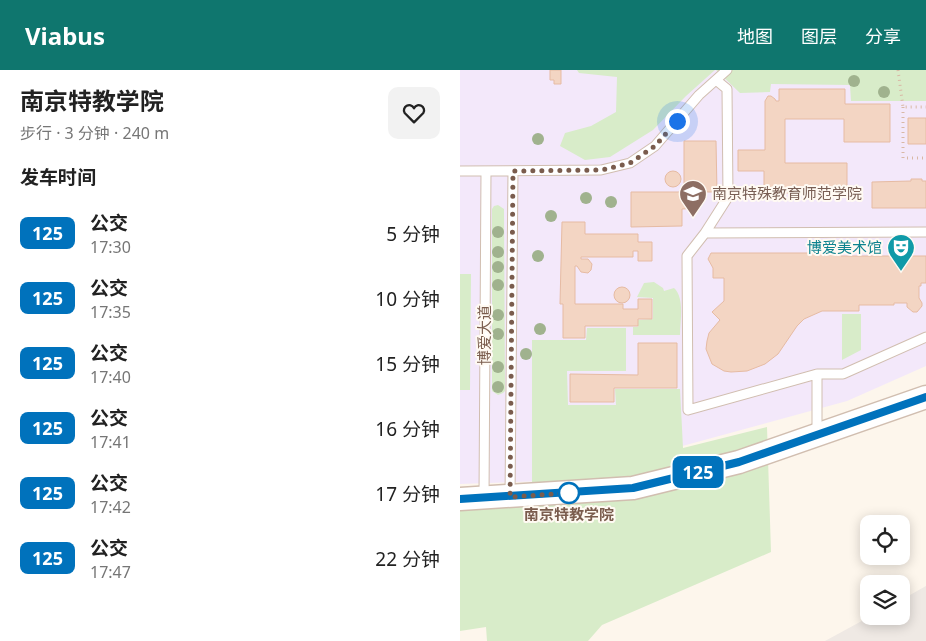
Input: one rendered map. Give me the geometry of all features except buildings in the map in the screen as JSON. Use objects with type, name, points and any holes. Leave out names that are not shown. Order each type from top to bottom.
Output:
[{"type":"street","points":[[460,500],[633,488],[739,462],[926,397]]},
{"type":"lane","points":[[460,171],[602,170],[630,163],[655,146],[699,95],[727,70]]},
{"type":"lane","points":[[716,80],[727,89],[728,197],[705,233],[687,256],[688,410],[817,374],[843,374],[926,337]]},
{"type":"lane","name":"博爱大道","points":[[484,499],[486,171]]},
{"type":"lane","name":"博爱大道","points":[[510,497],[513,171]]},
{"type":"lane","points":[[705,233],[926,232]]},
{"type":"lane","points":[[817,374],[817,435]]},
{"type":"path","points":[[898,70],[902,107],[902,158],[926,158]]},
{"type":"path","points":[[902,107],[926,107]]},
{"type":"shaded area","name":"南京特殊教育师范学院","points":[[460,70],[926,70],[926,366],[847,401],[653,454],[545,481],[460,484]]},
{"type":"shaded area","points":[[926,586],[926,641],[825,641],[860,622],[860,625],[910,625],[910,595]]},
{"type":"green space","points":[[577,70],[715,70],[653,130],[610,157],[585,160],[560,146],[565,133],[591,126],[616,112],[617,77],[579,73]]},
{"type":"green space","points":[[716,70],[926,70],[926,101],[851,101],[850,85],[771,84],[770,92],[740,93]]},
{"type":"green space","points":[[498,205],[504,209],[505,391],[498,395],[492,391],[492,209]]},
{"type":"green space","points":[[460,274],[471,274],[470,390],[460,390]]},
{"type":"green space","points":[[654,282],[663,288],[664,291],[674,288],[680,298],[680,335],[633,335],[633,327],[638,327],[638,320],[653,319],[653,298],[637,297],[644,283]]},
{"type":"green space","points":[[842,314],[861,314],[861,350],[842,360]]},
{"type":"green space","points":[[587,328],[626,328],[626,371],[567,371],[568,405],[616,405],[615,389],[680,389],[683,448],[767,427],[771,552],[602,625],[588,641],[487,641],[486,627],[460,631],[460,492],[532,489],[532,340],[586,340]]},
{"type":"bus line","name":"125","points":[[460,499],[633,488],[739,462],[926,397]]},
{"type":"place","name":"南京特殊教育师范学院","points":[[693,218]]},
{"type":"place","name":"博爱美术馆","points":[[901,272]]},
{"type":"place","name":"南京特教学院","points":[[569,493]]},
{"type":"route","points":[[569,493],[510,497],[513,171],[602,170],[630,163],[655,146],[677,121]]}]
